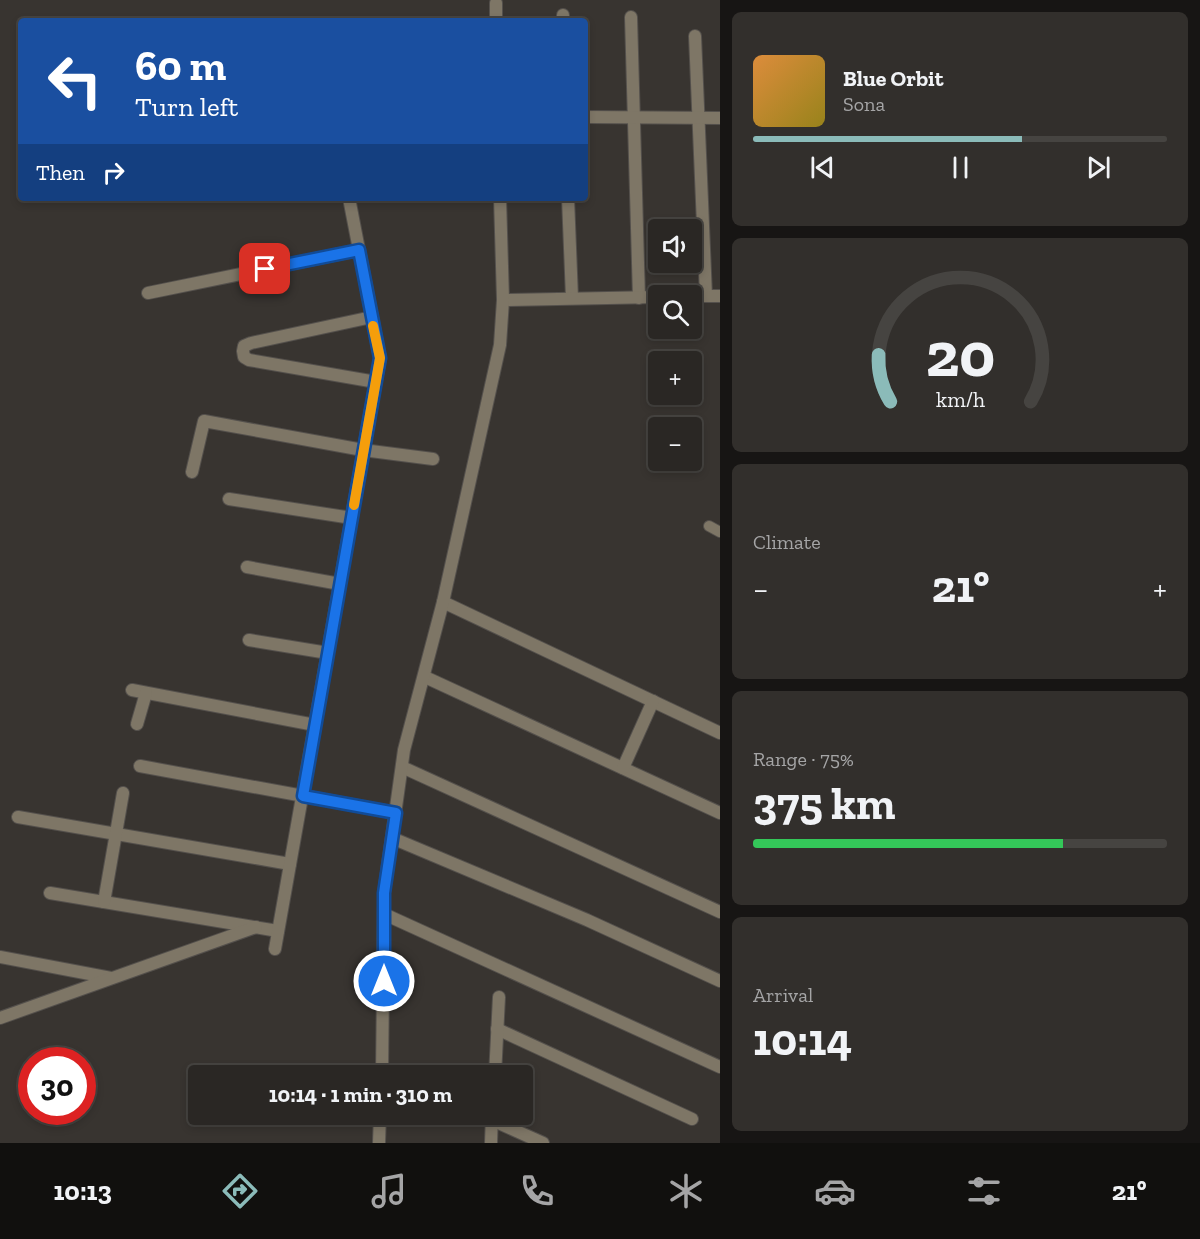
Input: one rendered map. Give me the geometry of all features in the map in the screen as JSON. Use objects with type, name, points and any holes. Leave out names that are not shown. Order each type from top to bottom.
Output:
[{"type":"street","points":[[496,3],[496,18]]},
{"type":"street","points":[[631,17],[639,298]]},
{"type":"street","points":[[695,36],[706,296]]},
{"type":"street","points":[[588,117],[720,118]]},
{"type":"street","points":[[275,949],[380,358],[350,201]]},
{"type":"street","points":[[381,1065],[384,893],[404,750],[444,602],[500,345],[503,300],[500,201]]},
{"type":"street","points":[[568,201],[572,298]]},
{"type":"street","points":[[148,293],[359,250]]},
{"type":"street","points":[[702,296],[720,296]]},
{"type":"street","points":[[503,300],[648,298]]},
{"type":"street","points":[[372,317],[250,343],[244,346],[243,351],[244,357],[249,360],[375,382]]},
{"type":"street","points":[[192,472],[204,421],[363,450],[433,459]]},
{"type":"street","points":[[229,499],[352,518]]},
{"type":"street","points":[[247,567],[340,584]]},
{"type":"street","points":[[444,602],[720,733]]},
{"type":"street","points":[[249,640],[328,653]]},
{"type":"street","points":[[425,677],[720,813]]},
{"type":"street","points":[[132,690],[315,725]]},
{"type":"street","points":[[137,724],[146,693]]},
{"type":"street","points":[[622,768],[653,701]]},
{"type":"street","points":[[140,766],[396,813]]},
{"type":"street","points":[[402,767],[720,912]]},
{"type":"street","points":[[104,902],[123,793]]},
{"type":"street","points":[[18,817],[290,864]]},
{"type":"street","points":[[392,838],[587,920],[720,981]]},
{"type":"street","points":[[50,893],[279,932]]},
{"type":"street","points":[[384,914],[720,1067]]},
{"type":"street","points":[[0,1018],[256,927]]},
{"type":"street","points":[[0,957],[112,978]]},
{"type":"street","points":[[495,1065],[499,997]]},
{"type":"street","points":[[497,1029],[692,1119]]},
{"type":"street","points":[[379,1143],[380,1125]]},
{"type":"street","points":[[491,1143],[492,1125]]},
{"type":"street","points":[[508,1125],[543,1143]]},
{"type":"lane","points":[[709,526],[720,532]]},
{"type":"slow traffic","points":[[354,505],[380,358],[373,326]]},
{"type":"route","points":[[265,269],[359,250],[380,358],[303,796],[396,813],[384,893],[384,981]]}]
